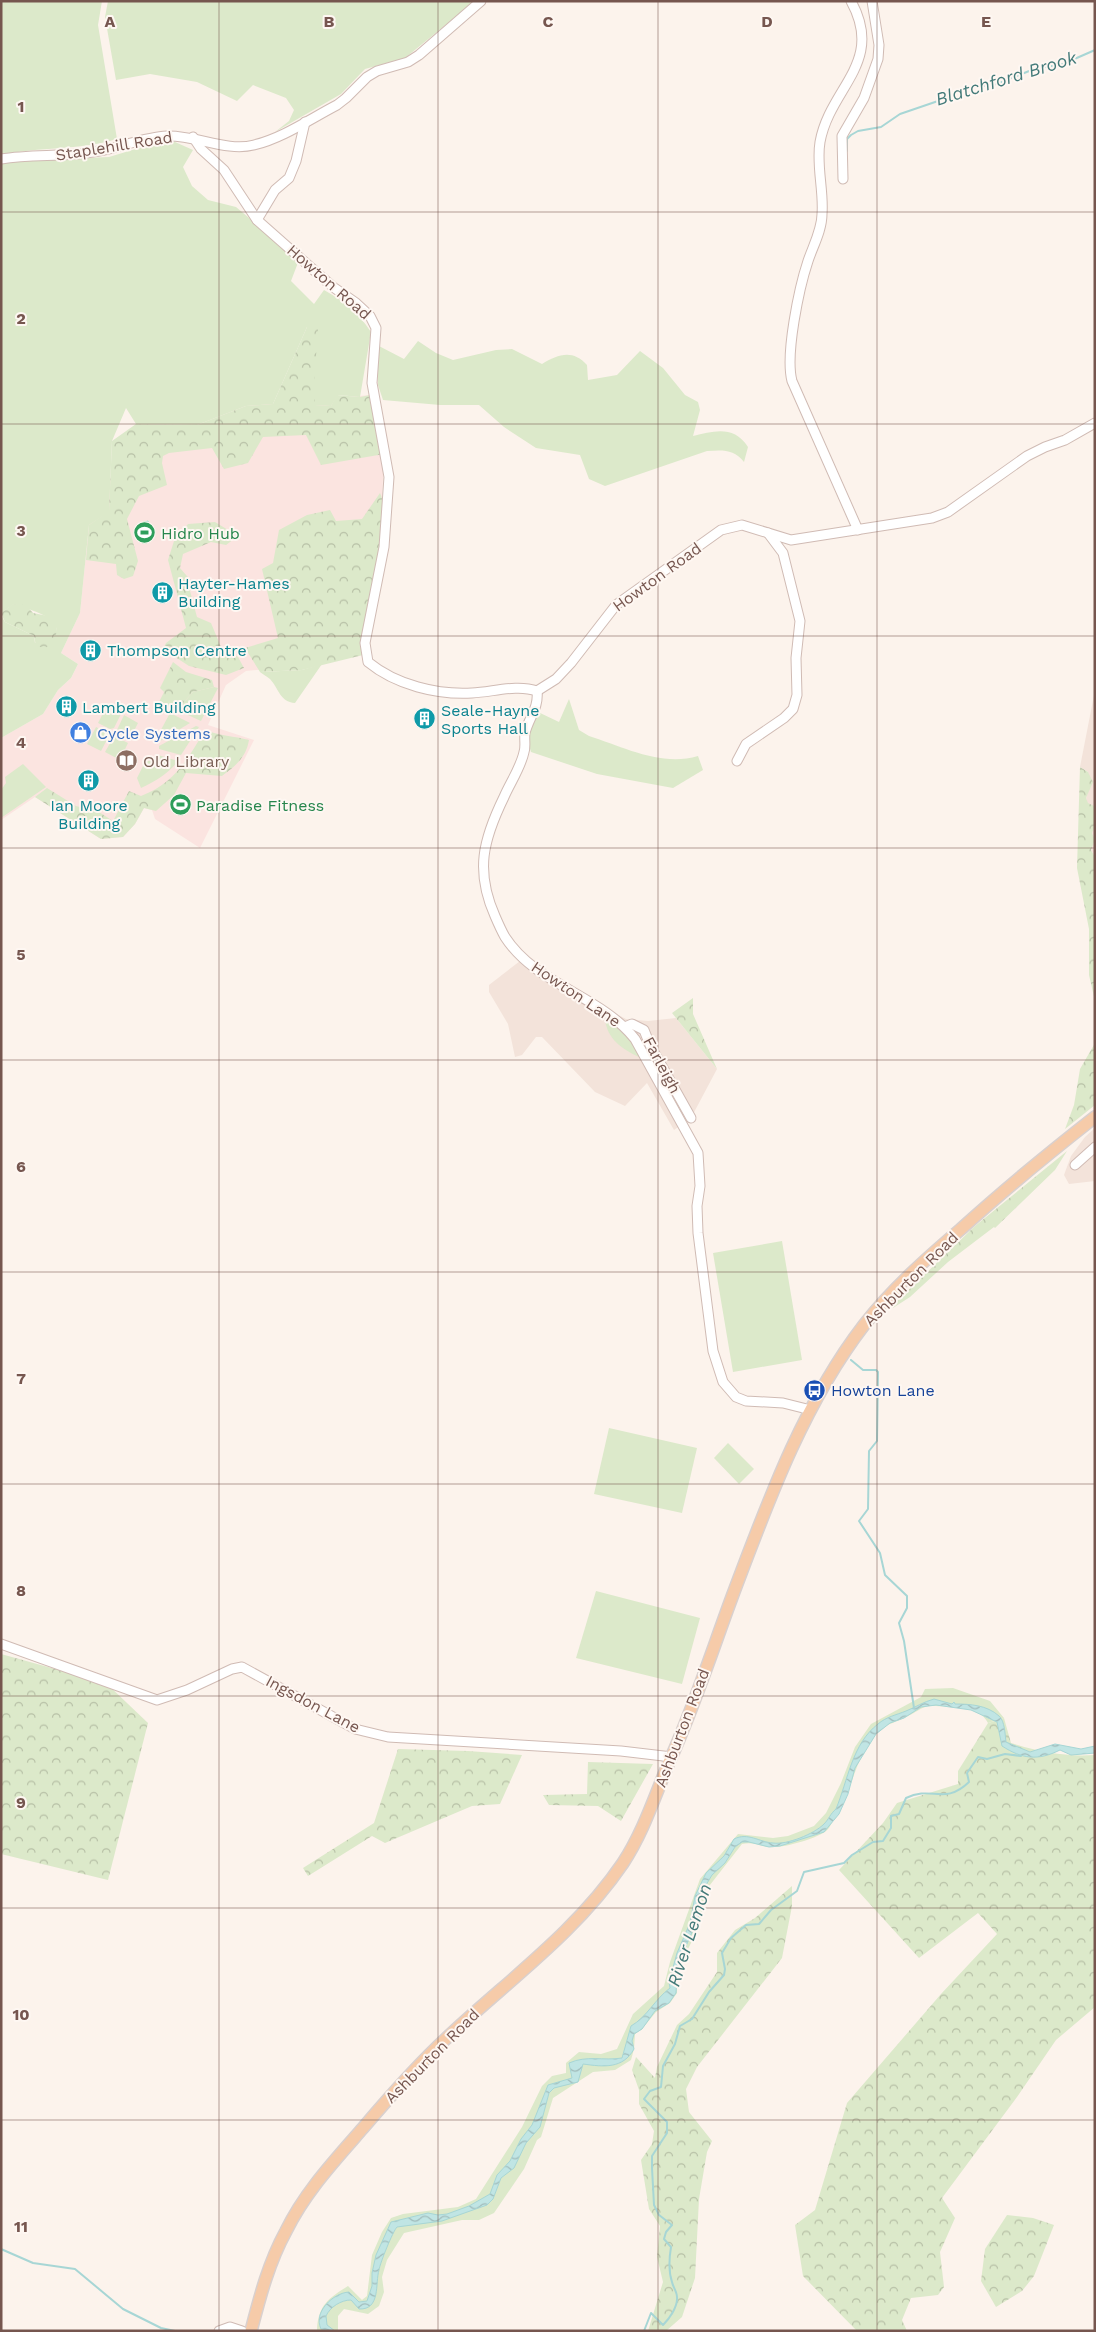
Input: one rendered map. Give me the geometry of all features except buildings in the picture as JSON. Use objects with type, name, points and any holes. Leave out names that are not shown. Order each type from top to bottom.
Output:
[{"type":"main road","name":"Ashburton Road","points":[[251,2331],[267,2274],[278,2247],[306,2197],[328,2168],[401,2083],[451,2034],[539,1957],[595,1899],[624,1862],[644,1824],[672,1757],[743,1568],[793,1446],[811,1410],[864,1325],[893,1292],[971,1219],[1095,1117]]},
{"type":"street","name":"Staplehill Road","points":[[1,159],[95,152],[165,136],[193,137],[220,144],[243,147],[274,138],[346,98],[367,77],[377,71],[408,62],[419,56],[480,1]]},
{"type":"street","points":[[851,1],[862,33],[862,48],[859,63],[830,111],[820,143],[822,215],[801,289],[789,361],[792,381],[858,530]]},
{"type":"street","points":[[843,179],[842,136],[864,98],[878,59],[879,45],[872,1]]},
{"type":"street","points":[[257,220],[275,190],[289,178],[296,161],[305,122]]},
{"type":"street","name":"Howton Road","points":[[193,137],[201,149],[224,170],[257,220],[332,287],[356,303],[374,322],[376,328],[372,384],[389,477],[384,548],[365,643],[368,662],[380,672],[396,679],[445,693],[472,693],[527,687],[537,691],[556,679],[571,663],[616,605],[717,533],[742,525],[791,540],[915,522],[948,512],[1028,456],[1045,447],[1065,440],[1095,423]]},
{"type":"street","points":[[767,533],[783,553]]},
{"type":"street","points":[[737,761],[746,744],[784,718],[793,709],[797,695],[796,658],[800,621],[783,553],[783,546],[791,540]]},
{"type":"street","name":"Howton Lane","points":[[537,691],[538,701],[525,734],[525,752],[498,808],[484,845],[482,860],[489,901],[505,936],[521,956],[541,972],[625,1026],[635,1038],[698,1153],[700,1186],[697,1206],[698,1234],[713,1351],[723,1382],[730,1392],[746,1402],[783,1403],[811,1410]]},
{"type":"street","name":"Farleigh","points":[[625,1026],[632,1024],[644,1030],[650,1045],[691,1118]]},
{"type":"street","points":[[1075,1165],[1095,1147]]},
{"type":"street","name":"Ingsdon Lane","points":[[1,1644],[157,1700],[187,1690],[232,1669],[242,1667],[355,1729],[388,1737],[621,1751],[672,1757]]},
{"type":"street","points":[[219,2331],[230,2327],[242,2331]]},
{"type":"shaded area","points":[[370,395],[384,454],[380,546],[310,665],[246,671],[226,685],[208,725],[254,740],[200,848],[155,819],[152,810],[144,808],[135,824],[123,837],[101,839],[35,797],[1,820],[1,738],[43,714],[58,690],[71,678],[78,664],[61,653],[80,613],[89,525],[136,424],[197,425],[246,406]]},
{"type":"shaded area","points":[[1095,690],[1095,857],[1091,850],[1094,842],[1093,828],[1086,798],[1089,789],[1088,772],[1080,767]]},
{"type":"shaded area","points":[[520,961],[540,974],[626,1019],[648,1021],[676,1018],[717,1069],[691,1118],[674,1130],[647,1083],[625,1106],[595,1092],[542,1037],[536,1037],[522,1055],[515,1057],[508,1024],[489,992],[489,985]]},
{"type":"shaded area","points":[[1095,1128],[1095,1181],[1069,1184],[1064,1175],[1071,1156],[1085,1137]]},
{"type":"green space","points":[[1,1],[102,1],[98,25],[117,139],[88,145],[30,150],[1,155]]},
{"type":"green space","points":[[108,1],[475,1],[405,58],[365,69],[341,94],[275,132],[289,121],[294,110],[286,98],[253,85],[237,101],[197,82],[150,74],[116,80],[105,17]]},
{"type":"green space","points":[[175,142],[193,150],[183,167],[192,186],[208,200],[236,207],[299,260],[291,281],[314,304],[324,290],[350,308],[366,325],[371,332],[360,397],[338,395],[331,406],[314,405],[307,327],[273,404],[246,406],[197,425],[136,424],[126,408],[112,441],[109,512],[89,525],[80,613],[61,653],[78,664],[71,678],[58,690],[43,714],[1,738],[1,615],[5,622],[34,636],[35,643],[57,631],[51,620],[14,604],[1,613],[1,164],[18,161],[109,157],[149,145]]},
{"type":"green space","points":[[307,327],[318,329],[314,384],[315,405],[331,406],[337,395],[360,397],[370,395],[384,454],[321,465],[306,435],[263,437],[248,463],[224,469],[212,448],[169,453],[163,456],[162,463],[167,485],[139,496],[127,519],[138,561],[133,576],[124,579],[117,575],[116,564],[86,560],[89,525],[109,511],[112,441],[136,424],[197,425],[246,406],[273,404]]},
{"type":"green space","points":[[418,341],[436,353],[453,360],[496,350],[512,349],[542,364],[560,356],[571,355],[582,360],[587,365],[588,380],[617,375],[640,351],[663,368],[685,395],[698,402],[700,410],[693,436],[716,431],[736,435],[748,447],[744,462],[732,453],[707,451],[605,486],[589,479],[580,455],[536,448],[504,427],[479,405],[440,405],[383,400],[378,385],[377,345],[404,359]]},
{"type":"green space","points":[[380,493],[384,524],[382,546],[363,655],[302,670],[260,672],[245,648],[278,638],[262,569],[273,563],[279,530],[307,515],[330,510],[336,521],[362,519]]},
{"type":"green space","points":[[215,522],[238,536],[226,545],[211,542],[183,554],[180,568],[193,583],[190,591],[197,617],[211,623],[221,647],[238,657],[244,668],[226,675],[189,666],[163,649],[166,643],[186,628],[168,560],[174,541],[188,524]]},
{"type":"green space","points":[[13,604],[26,605],[33,613],[48,616],[56,624],[57,631],[53,643],[45,648],[36,646],[34,636],[5,622],[1,613]]},
{"type":"green space","points":[[173,662],[186,672],[212,680],[214,687],[193,692],[177,710],[159,702],[164,692],[160,688]]},
{"type":"green space","points":[[322,664],[295,703],[283,698],[270,679],[260,672],[302,670]]},
{"type":"green space","points":[[214,687],[218,688],[201,721],[177,710],[193,692]]},
{"type":"green space","points":[[569,699],[579,730],[589,736],[656,757],[684,759],[698,756],[703,770],[673,788],[597,774],[531,752],[530,731],[538,712],[559,722]]},
{"type":"green space","points":[[107,706],[121,714],[114,728],[110,729],[98,723]]},
{"type":"green space","points":[[170,713],[190,723],[157,743],[155,741]]},
{"type":"green space","points":[[124,715],[138,723],[130,739],[118,733],[117,730]]},
{"type":"green space","points":[[196,726],[199,727],[181,755],[159,749],[159,746]]},
{"type":"green space","points":[[96,727],[108,733],[109,736],[101,751],[87,744]]},
{"type":"green space","points":[[205,730],[249,740],[243,757],[222,776],[186,773],[174,795],[156,811],[144,808],[135,824],[123,837],[101,839],[35,797],[47,788],[76,806],[99,812],[113,821],[129,791],[141,796],[163,784],[186,761]]},
{"type":"green space","points":[[116,737],[128,743],[120,760],[105,752],[113,738]]},
{"type":"green space","points":[[158,755],[178,761],[161,777],[141,788],[137,778],[145,762],[155,759]]},
{"type":"green space","points":[[23,764],[46,787],[1,818],[1,790],[6,783],[5,777]]},
{"type":"green space","points":[[1080,767],[1088,772],[1093,782],[1086,798],[1088,803],[1094,806],[1095,826],[1092,833],[1095,840],[1091,850],[1095,857],[1095,1001],[1089,975],[1089,929],[1077,868]]},
{"type":"green space","points":[[693,998],[693,1014],[717,1069],[672,1013]]},
{"type":"green space","points":[[607,1017],[621,1027],[641,1054],[639,1057],[621,1047],[612,1038],[606,1026],[605,1019]]},
{"type":"green space","points":[[1095,1043],[1095,1105],[1065,1129],[1074,1105],[1080,1069]]},
{"type":"green space","points":[[1067,1151],[1055,1170],[995,1228],[948,1262],[910,1297],[893,1308],[892,1306],[975,1226]]},
{"type":"green space","points":[[782,1241],[802,1360],[733,1372],[713,1253]]},
{"type":"green space","points":[[609,1428],[697,1448],[682,1513],[594,1494]]},
{"type":"green space","points":[[728,1443],[754,1469],[739,1484],[714,1458]]},
{"type":"green space","points":[[596,1591],[700,1618],[682,1684],[576,1658]]},
{"type":"green space","points":[[1,1654],[106,1683],[148,1723],[108,1880],[1,1854]]},
{"type":"green space","points":[[953,1688],[990,1701],[1004,1718],[988,1723],[984,1717],[970,1710],[944,1706],[922,1708],[885,1727],[870,1742],[859,1763],[846,1798],[825,1832],[791,1845],[771,1847],[750,1843],[742,1844],[706,1890],[699,1927],[682,1961],[677,1978],[677,1993],[670,2003],[656,2012],[642,2029],[635,2034],[631,2060],[615,2070],[593,2072],[553,2098],[541,2137],[537,2140],[524,2169],[494,2213],[479,2220],[462,2220],[404,2233],[387,2260],[382,2277],[384,2292],[379,2306],[368,2314],[344,2309],[338,2316],[338,2331],[317,2330],[322,2308],[341,2290],[348,2286],[362,2300],[367,2296],[372,2255],[382,2232],[391,2218],[403,2214],[458,2207],[476,2199],[522,2127],[542,2086],[552,2076],[566,2073],[566,2063],[579,2052],[601,2054],[617,2049],[633,2014],[664,1986],[670,1962],[700,1879],[738,1834],[773,1838],[788,1836],[814,1826],[826,1813],[841,1783],[855,1747],[871,1724],[921,1697],[925,1689]]},
{"type":"green space","points":[[1004,1718],[1011,1743],[1053,1753],[1095,1755],[1095,2007],[1056,2040],[1017,2097],[942,2198],[955,2218],[940,2252],[944,2287],[938,2295],[911,2298],[902,2320],[907,2331],[857,2331],[803,2276],[795,2225],[815,2210],[847,2103],[941,1994],[997,1934],[978,1913],[919,1958],[839,1870],[883,1823],[897,1803],[958,1784],[958,1771],[988,1723]]},
{"type":"green space","points":[[398,1749],[522,1755],[500,1804],[472,1806],[385,1843],[372,1836],[308,1876],[303,1868],[374,1823]]},
{"type":"green space","points":[[588,1762],[653,1764],[621,1821],[598,1806],[549,1805],[543,1795],[587,1794]]},
{"type":"green space","points":[[792,1886],[792,1906],[782,1958],[697,2067],[686,2089],[689,2112],[712,2141],[707,2152],[699,2199],[695,2278],[682,2317],[666,2331],[648,2331],[663,2282],[657,2257],[660,2226],[649,2209],[641,2160],[652,2144],[654,2131],[639,2104],[639,2090],[632,2070],[636,2057],[655,2078],[657,2067],[677,2025],[689,2014],[717,1972],[717,1953],[735,1930],[755,1918]]},
{"type":"green space","points":[[1007,2215],[1033,2218],[1054,2225],[1034,2276],[1022,2291],[996,2307],[981,2281],[985,2249]]},
{"type":"water","points":[[148,521],[153,539],[143,542],[138,524]]},
{"type":"water","name":"River Lemon","points":[[934,1699],[952,1704],[954,1702],[955,1704],[989,1709],[1001,1718],[1006,1742],[1030,1752],[1055,1744],[1081,1749],[1095,1746],[1095,1753],[1071,1755],[1060,1750],[1037,1757],[1016,1754],[1002,1746],[997,1722],[971,1710],[936,1705],[921,1707],[904,1718],[890,1723],[876,1734],[855,1768],[848,1794],[839,1814],[824,1832],[780,1846],[769,1847],[742,1842],[735,1847],[725,1863],[712,1875],[700,1895],[697,1910],[699,1916],[683,1953],[677,1975],[676,1993],[669,2003],[655,2011],[642,2029],[634,2034],[632,2041],[634,2049],[630,2056],[612,2065],[583,2064],[578,2082],[554,2088],[549,2093],[540,2127],[526,2143],[514,2168],[501,2178],[493,2199],[487,2205],[442,2221],[397,2227],[382,2261],[374,2301],[366,2308],[359,2309],[351,2300],[340,2303],[333,2307],[326,2316],[327,2325],[335,2331],[321,2329],[319,2323],[322,2310],[326,2304],[337,2296],[349,2292],[359,2302],[367,2301],[372,2286],[372,2273],[376,2255],[391,2222],[428,2213],[447,2214],[469,2206],[490,2194],[497,2175],[510,2161],[521,2139],[532,2125],[548,2085],[572,2078],[569,2063],[582,2059],[622,2058],[631,2026],[642,2018],[670,1988],[669,1982],[677,1953],[690,1923],[695,1896],[706,1873],[724,1856],[734,1839],[749,1837],[779,1843],[800,1838],[820,1828],[836,1809],[856,1752],[869,1732],[891,1716]]},
{"type":"waterway","name":"Blatchford Brook","points":[[847,151],[847,139],[858,131],[881,127],[900,114],[938,101],[960,89],[997,84],[1034,69],[1063,64],[1095,50]]},
{"type":"waterway","points":[[851,1360],[863,1370],[876,1370],[878,1372],[877,1441],[869,1451],[868,1509],[859,1521],[880,1553],[885,1575],[907,1596],[907,1608],[899,1623],[904,1641],[914,1708]]},
{"type":"waterway","points":[[644,2331],[651,2313],[663,2325],[675,2309],[677,2301],[670,2273],[671,2247],[664,2239],[666,2232],[672,2225],[659,2215],[654,2205],[652,2156],[667,2133],[667,2122],[644,2099],[650,2091],[661,2087],[663,2066],[675,2044],[680,2026],[692,2019],[709,1992],[724,1975],[725,1969],[722,1953],[731,1938],[746,1925],[759,1924],[771,1910],[797,1891],[804,1872],[844,1863],[852,1855],[873,1842],[883,1841],[891,1828],[891,1816],[899,1814],[906,1798],[923,1793],[952,1793],[960,1789],[969,1782],[967,1773],[978,1757],[987,1759],[1005,1754],[1021,1756]]},
{"type":"waterway","points":[[1,2249],[33,2263],[75,2269],[123,2309],[161,2328],[175,2331]]},
{"type":"place","name":"Hidro Hub","points":[[145,533]]},
{"type":"place","name":"Hayter-Hames Building","points":[[162,592]]},
{"type":"place","name":"Thompson Centre","points":[[91,650]]},
{"type":"place","name":"Lambert Building","points":[[66,707]]},
{"type":"place","name":"Seale-Hayne Sports Hall","points":[[425,719]]},
{"type":"place","name":"Cycle Systems","points":[[81,733]]},
{"type":"place","name":"Old Library","points":[[127,761]]},
{"type":"place","name":"Ian Moore Building","points":[[89,781]]},
{"type":"place","name":"Paradise Fitness","points":[[180,805]]},
{"type":"place","name":"Howton Lane","points":[[815,1390]]}]
